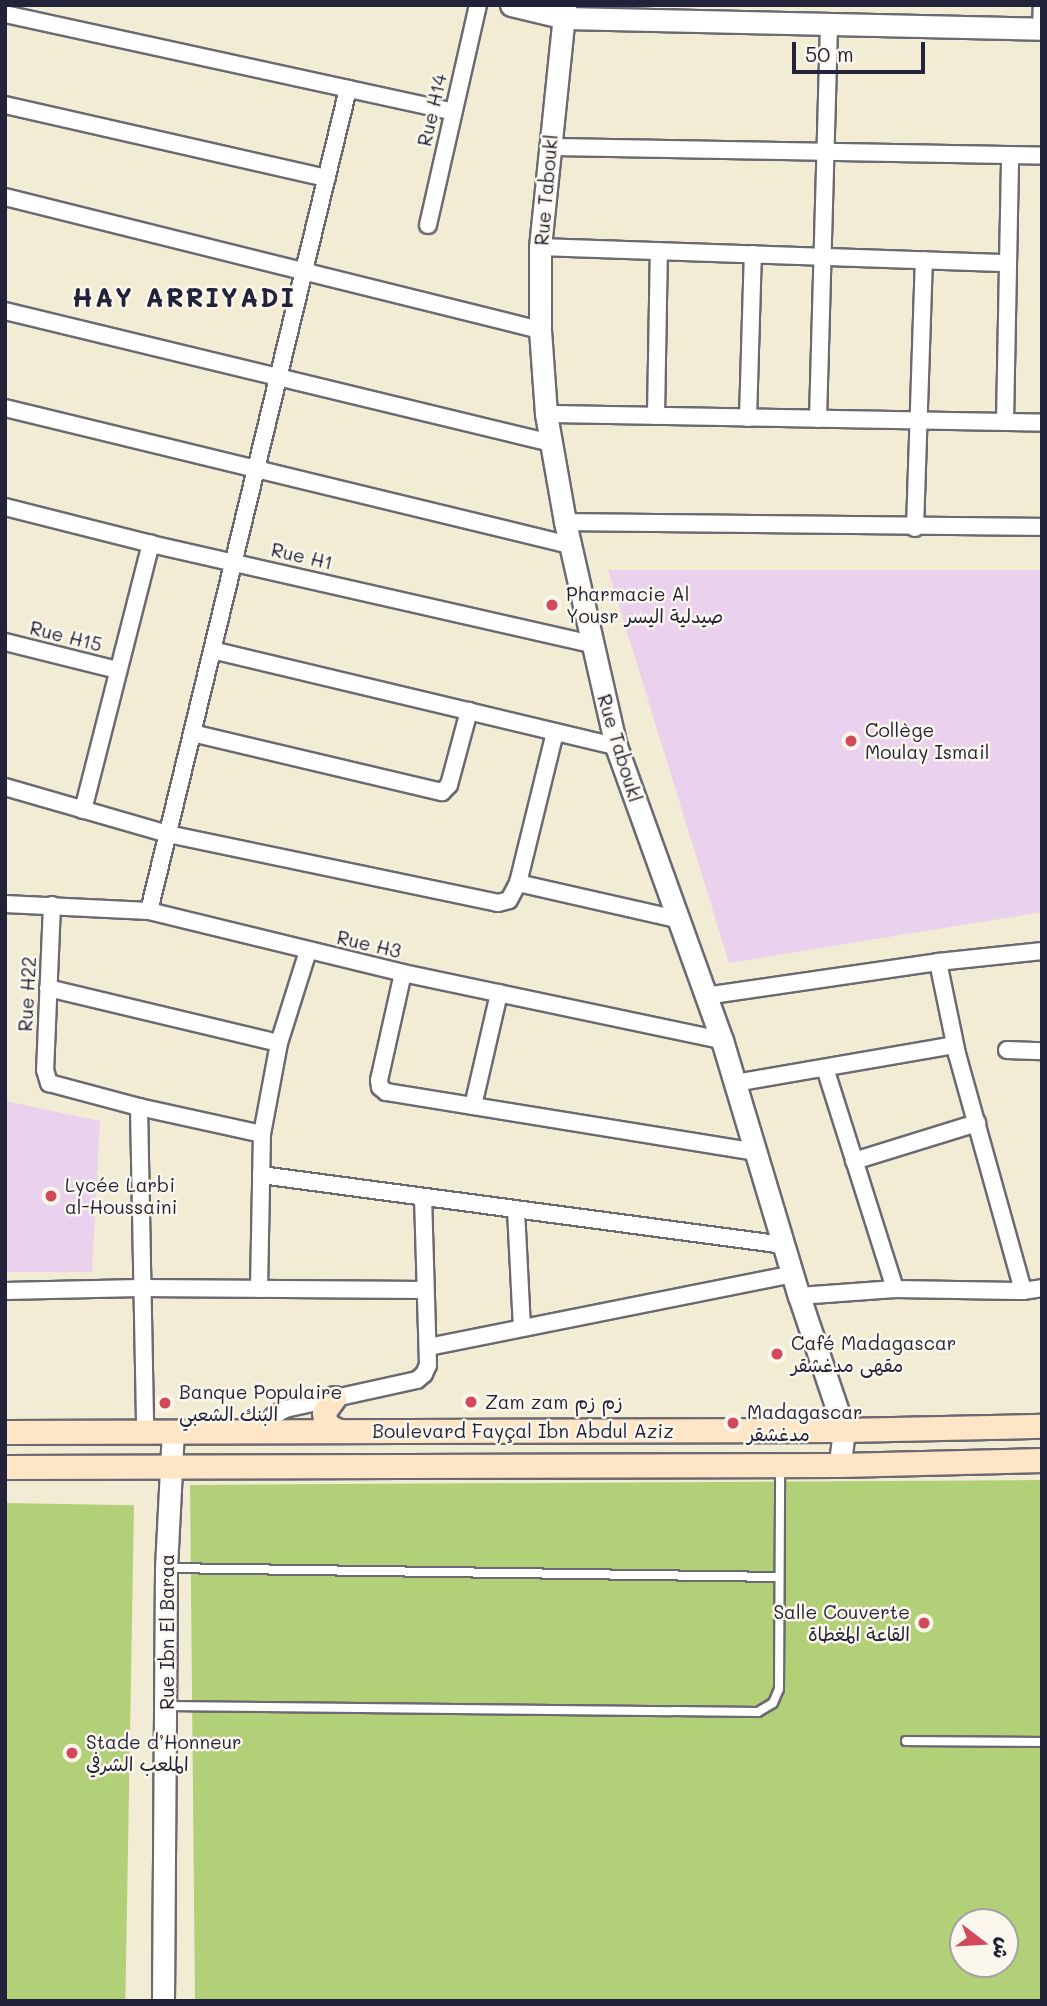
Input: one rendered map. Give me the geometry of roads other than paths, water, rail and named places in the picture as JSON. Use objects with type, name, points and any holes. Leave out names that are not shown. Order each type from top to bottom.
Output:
[{"type":"main road","points":[[334,1398],[326,1407],[325,1420],[327,1425],[339,1431]]},
{"type":"main road","name":"Boulevard Fayçal Ibn Abdul Aziz","points":[[5,1432],[265,1429],[844,1430],[1042,1426]]},
{"type":"main road","name":"Boulevard Fayçal Ibn Abdul Aziz","points":[[5,1467],[840,1465],[1042,1460]]},
{"type":"street","name":"Rue H14","points":[[428,225],[478,5]]},
{"type":"street","points":[[511,5],[565,11],[829,26],[1041,29],[1042,5]]},
{"type":"street","name":"Rue Taboukl","points":[[565,11],[540,247],[540,330],[546,414],[565,522],[616,746],[676,919],[722,1040],[792,1274],[844,1430],[840,1465]]},
{"type":"street","points":[[5,14],[453,112]]},
{"type":"street","points":[[818,419],[829,26]]},
{"type":"street","points":[[149,911],[348,89]]},
{"type":"street","points":[[5,105],[327,177]]},
{"type":"street","points":[[549,147],[1042,156]]},
{"type":"street","points":[[1005,422],[1010,156]]},
{"type":"street","points":[[5,197],[540,330]]},
{"type":"street","points":[[540,247],[1008,263]]},
{"type":"street","points":[[656,416],[659,251]]},
{"type":"street","points":[[748,418],[753,254]]},
{"type":"street","points":[[915,528],[924,260]]},
{"type":"street","points":[[5,311],[551,443]]},
{"type":"street","points":[[5,408],[570,545]]},
{"type":"street","points":[[546,414],[1042,423]]},
{"type":"street","name":"Rue H1","points":[[5,507],[151,544],[591,644]]},
{"type":"street","points":[[565,522],[915,528],[1042,527]]},
{"type":"street","points":[[83,810],[151,544]]},
{"type":"street","name":"Rue H15","points":[[5,642],[117,670]]},
{"type":"street","points":[[212,650],[616,746]]},
{"type":"street","points":[[192,733],[442,792],[449,785],[468,711]]},
{"type":"street","points":[[5,787],[168,834],[498,903],[509,900],[518,883],[555,732]]},
{"type":"street","points":[[518,883],[676,919]]},
{"type":"street","name":"Rue H3","points":[[5,904],[149,911],[403,973],[722,1040]]},
{"type":"street","name":"Rue H22","points":[[52,905],[44,1070],[49,1083],[54,1087],[139,1107]]},
{"type":"street","points":[[259,1289],[262,1134],[279,1044],[308,951]]},
{"type":"street","points":[[705,996],[938,962],[1042,951]]},
{"type":"street","points":[[938,962],[955,1045],[1023,1291]]},
{"type":"street","points":[[403,973],[380,1087],[392,1095],[756,1152]]},
{"type":"street","points":[[48,988],[279,1044]]},
{"type":"street","points":[[473,1106],[499,993]]},
{"type":"street","points":[[735,1083],[955,1045]]},
{"type":"street","points":[[1007,1050],[1042,1051]]},
{"type":"street","points":[[825,1068],[895,1289]]},
{"type":"street","points":[[145,1432],[140,1288],[139,1107],[262,1134]]},
{"type":"street","points":[[854,1161],[976,1123]]},
{"type":"street","points":[[261,1175],[783,1245]]},
{"type":"street","points":[[265,1429],[273,1416],[285,1409],[417,1380],[428,1365],[423,1197]]},
{"type":"street","points":[[516,1210],[522,1328]]},
{"type":"street","points":[[428,1347],[792,1274]]},
{"type":"street","points":[[5,1291],[140,1288],[425,1290]]},
{"type":"street","points":[[799,1296],[895,1289],[1023,1291],[1042,1288]]},
{"type":"street","name":"Rue Ibn El Baraa","points":[[163,2001],[166,1568],[169,1467],[173,1432]]},
{"type":"lane","points":[[166,1706],[758,1712],[773,1703],[779,1689],[780,1465]]},
{"type":"lane","points":[[166,1568],[779,1577]]},
{"type":"lane","points":[[906,1741],[1042,1742]]},
{"type":"place","name":"Pharmacie Al Yousr صيدلية اليسر","points":[[552,605]]},
{"type":"place","name":"Collège Moulay Ismail","points":[[851,741]]},
{"type":"place","name":"Lycée Larbi al-Houssaini","points":[[51,1196]]},
{"type":"place","name":"Café Madagascar مقهى مدغشقر","points":[[777,1354]]},
{"type":"place","name":"Zam zam زم زم","points":[[471,1402]]},
{"type":"place","name":"Banque Populaire البنك الشعبي","points":[[165,1403]]},
{"type":"place","name":"Madagascar مدغشقر","points":[[733,1423]]},
{"type":"place","name":"Salle Couverte القاعة المغطاة","points":[[924,1623]]},
{"type":"place","name":"Stade d’Honneur الملعب الشرفي","points":[[72,1753]]},
{"type":"district","name":"HAY ARRIYADI","points":[[184,298]]}]
